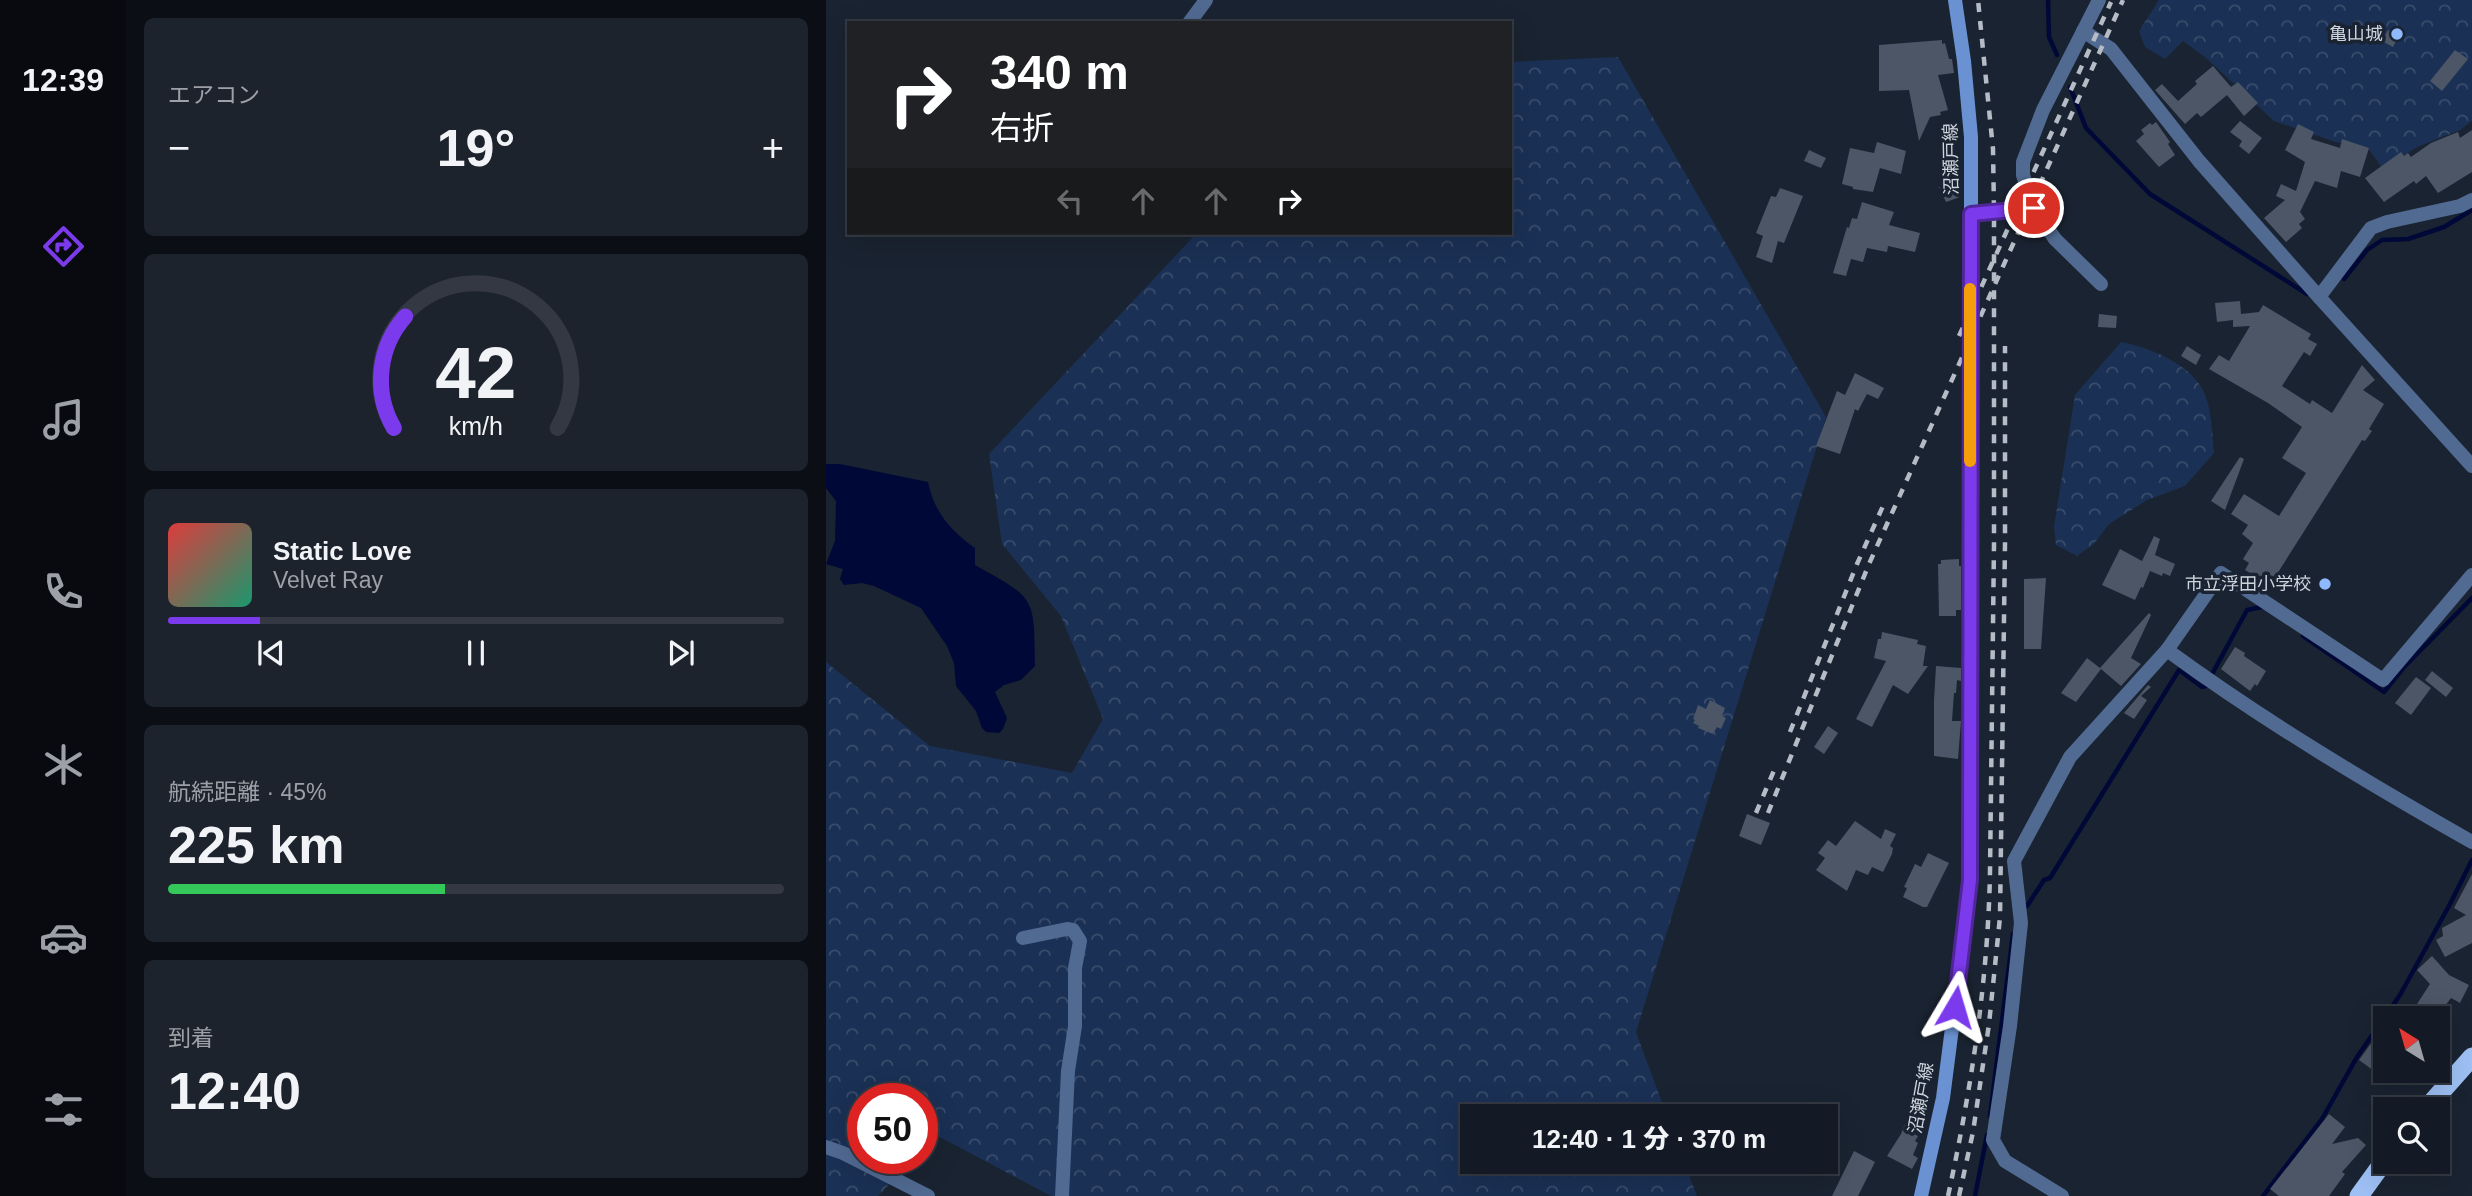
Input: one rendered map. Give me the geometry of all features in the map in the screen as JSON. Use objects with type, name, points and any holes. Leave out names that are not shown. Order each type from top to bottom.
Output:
[{"type":"highway","points":[[2437,1097],[2472,1056]]},
{"type":"highway","points":[[2359,1196],[2375,1174]]},
{"type":"main road","name":"沼瀬戸線","points":[[1921,1196],[1943,1098],[1970,880],[1971,137],[1965,61],[1955,0]]},
{"type":"street","points":[[1190,21],[1206,0]]},
{"type":"street","points":[[2099,0],[2043,110],[2022,162],[2023,175],[2034,208],[2055,239],[2101,284]]},
{"type":"street","points":[[2083,31],[2111,49],[2199,161],[2472,466]]},
{"type":"street","points":[[2319,296],[2371,228],[2460,206],[2472,200]]},
{"type":"street","points":[[1971,214],[2034,208]]},
{"type":"street","points":[[2062,1196],[2005,1161],[1993,1140],[2010,1026],[2021,923],[2014,860],[2070,757],[2168,650],[2221,573],[2384,680],[2472,575]]},
{"type":"street","points":[[2168,650],[2205,677],[2379,789],[2472,842]]},
{"type":"street","points":[[1023,938],[1068,929],[1073,930],[1080,941],[1075,968],[1074,1026],[1068,1071],[1062,1196]]},
{"type":"street","points":[[826,1147],[928,1196]]},
{"type":"green space","points":[[2159,0],[2472,0],[2472,121],[2460,130],[2417,147],[2383,169],[2368,148],[2336,142],[2274,121],[2206,58],[2183,41],[2165,59],[2145,47],[2139,31]]},
{"type":"green space","points":[[1618,57],[1826,417],[1636,1032],[1663,1104],[1460,1104],[1460,1174],[1689,1174],[1697,1196],[1051,1196],[938,1136],[938,1083],[847,1083],[847,1174],[899,1174],[878,1196],[826,1196],[826,662],[930,746],[1072,773],[1103,719],[1061,616],[1002,544],[989,454],[1195,235],[1512,235],[1512,62]]},
{"type":"green space","points":[[2121,342],[2168,358],[2198,382],[2209,407],[2214,453],[2185,486],[2147,500],[2109,524],[2094,544],[2077,556],[2056,545],[2054,527],[2075,395]]},
{"type":"shaded area","points":[[826,464],[840,464],[928,482],[939,512],[958,535],[975,548],[975,565],[1010,585],[1028,602],[1034,625],[1035,666],[1021,680],[1004,685],[995,692],[1007,718],[999,733],[986,732],[982,728],[976,711],[956,686],[954,663],[947,646],[921,608],[874,586],[862,583],[844,585],[840,579],[843,569],[826,564],[835,541],[836,501],[826,488]]},
{"type":"building","points":[[2388,30],[2399,35],[2393,47],[2382,41]]},
{"type":"building","points":[[1942,40],[1949,59],[1952,59],[1954,73],[1938,75],[1948,110],[1940,112],[1941,115],[1930,117],[1919,141],[1909,90],[1879,91],[1879,45]]},
{"type":"building","points":[[2455,50],[2468,59],[2442,91],[2430,81]]},
{"type":"building","points":[[2213,66],[2231,87],[2238,82],[2258,103],[2244,116],[2227,95],[2201,117],[2197,113],[2185,124],[2155,90],[2162,84],[2178,101],[2197,84],[2195,81]]},
{"type":"building","points":[[2240,121],[2262,138],[2249,154],[2239,146],[2242,141],[2230,132]]},
{"type":"building","points":[[2156,122],[2170,142],[2168,144],[2175,155],[2159,167],[2136,141],[2144,134],[2141,130]]},
{"type":"building","points":[[2298,124],[2314,132],[2311,139],[2340,148],[2342,139],[2369,148],[2360,177],[2341,171],[2337,188],[2315,181],[2300,212],[2305,219],[2299,224],[2302,228],[2286,242],[2264,218],[2285,200],[2276,196],[2281,184],[2296,191],[2305,162],[2285,150]]},
{"type":"building","points":[[2472,130],[2472,172],[2438,193],[2426,176],[2384,202],[2365,178],[2401,152],[2404,156],[2408,153],[2411,157],[2431,143],[2458,132],[2460,138]]},
{"type":"building","points":[[1877,142],[1906,151],[1901,174],[1880,168],[1873,192],[1842,184],[1850,148],[1874,153]]},
{"type":"building","points":[[1809,150],[1826,158],[1821,168],[1804,161]]},
{"type":"building","points":[[1953,181],[1960,197],[1946,202],[1939,187]]},
{"type":"building","points":[[1780,188],[1803,196],[1784,243],[1778,241],[1772,263],[1756,257],[1763,236],[1756,233],[1771,196],[1776,197]]},
{"type":"building","points":[[1862,202],[1894,212],[1889,225],[1920,233],[1915,252],[1888,246],[1887,252],[1867,248],[1863,262],[1851,259],[1846,276],[1833,273],[1847,227],[1849,228],[1852,218],[1857,219]]},
{"type":"building","points":[[2240,301],[2241,314],[2259,312],[2263,305],[2311,334],[2308,339],[2317,344],[2310,356],[2304,352],[2282,386],[2310,404],[2312,400],[2332,413],[2362,365],[2375,380],[2363,390],[2384,404],[2369,429],[2372,431],[2365,441],[2362,440],[2270,585],[2245,570],[2249,563],[2243,559],[2253,543],[2242,534],[2248,525],[2231,514],[2244,494],[2279,516],[2306,473],[2282,458],[2302,427],[2268,403],[2209,369],[2219,355],[2229,361],[2250,326],[2233,327],[2233,320],[2217,322],[2215,303]]},
{"type":"building","points":[[2099,314],[2117,316],[2116,328],[2098,327]]},
{"type":"building","points":[[2187,346],[2201,355],[2196,365],[2181,356]]},
{"type":"building","points":[[1855,373],[1884,388],[1878,399],[1867,394],[1858,411],[1855,409],[1840,454],[1816,446],[1837,391],[1845,395]]},
{"type":"building","points":[[2240,457],[2244,459],[2225,510],[2211,501]]},
{"type":"building","points":[[2154,536],[2160,539],[2155,555],[2175,564],[2170,576],[2150,571],[2135,600],[2102,585],[2120,549],[2142,561]]},
{"type":"building","points":[[1959,559],[1961,610],[1956,610],[1956,616],[1939,616],[1938,564],[1941,564],[1941,560]]},
{"type":"building","points":[[2046,578],[2041,649],[2024,649],[2024,579]]},
{"type":"building","points":[[2149,613],[2151,615],[2131,658],[2141,664],[2121,686],[2101,669],[2076,702],[2061,693],[2087,658],[2100,668]]},
{"type":"building","points":[[1882,632],[1918,640],[1917,644],[1926,646],[1923,666],[1928,666],[1908,694],[1893,685],[1872,727],[1856,719],[1886,661],[1874,658]]},
{"type":"building","points":[[2235,647],[2266,671],[2257,686],[2255,684],[2250,691],[2221,669]]},
{"type":"building","points":[[1936,666],[1961,668],[1961,681],[1957,680],[1954,693],[1952,721],[1961,721],[1958,759],[1934,756]]},
{"type":"building","points":[[2432,671],[2453,688],[2446,697],[2425,680]]},
{"type":"building","points":[[2416,677],[2431,688],[2411,715],[2395,703]]},
{"type":"building","points":[[2148,685],[2151,687],[2141,696],[2147,700],[2134,719],[2124,713]]},
{"type":"building","points":[[1710,700],[1725,708],[1722,716],[1726,718],[1721,729],[1717,727],[1713,734],[1693,723],[1698,705],[1706,709]]},
{"type":"building","points":[[1828,726],[1838,733],[1824,754],[1814,747]]},
{"type":"building","points":[[1747,814],[1770,823],[1761,845],[1739,836]]},
{"type":"building","points":[[1855,821],[1881,839],[1885,829],[1896,834],[1890,846],[1893,848],[1892,854],[1883,872],[1872,867],[1868,875],[1856,870],[1847,891],[1816,870],[1825,858],[1818,853],[1828,840],[1836,846]]},
{"type":"building","points":[[1928,853],[1949,863],[1927,907],[1923,907],[1903,897],[1907,888],[1904,887],[1915,864],[1921,867]]},
{"type":"building","points":[[2472,874],[2472,943],[2445,957],[2436,940],[2443,936],[2442,928],[2466,915],[2454,908]]},
{"type":"building","points":[[2432,956],[2449,975],[2469,985],[2460,1003],[2451,998],[2445,1006],[2416,1006],[2430,984],[2417,970]]},
{"type":"building","points":[[2373,1043],[2373,1070],[2359,1060]]},
{"type":"building","points":[[1912,1106],[1924,1111],[1914,1134],[1918,1136],[1915,1141],[1918,1143],[1913,1155],[1918,1158],[1912,1169],[1887,1156],[1901,1134]]},
{"type":"building","points":[[2329,1114],[2345,1127],[2332,1144],[2358,1138],[2366,1145],[2342,1172],[2345,1174],[2329,1196],[2279,1196],[2270,1189]]},
{"type":"building","points":[[1854,1151],[1875,1162],[1858,1196],[1832,1196]]},
{"type":"waterway","points":[[2048,0],[2049,37],[2057,55]]},
{"type":"waterway","points":[[2070,87],[2086,128],[2150,194],[2307,294]]},
{"type":"waterway","points":[[2344,279],[2367,250],[2382,240],[2408,239],[2444,227],[2472,210]]},
{"type":"waterway","points":[[2303,636],[2384,692],[2404,667],[2472,598]]},
{"type":"waterway","points":[[2211,676],[2247,610],[2262,607]]},
{"type":"waterway","points":[[2027,906],[2044,880],[2050,878],[2179,670],[2202,687],[2206,686]]},
{"type":"waterway","points":[[2263,1196],[2322,1119],[2357,1057],[2400,995],[2472,860]]},
{"type":"waterway","points":[[1990,1116],[2013,934]]},
{"type":"waterway","points":[[1975,1196],[1987,1135]]},
{"type":"railway","points":[[1948,1196],[1977,1035],[1989,913],[1994,544],[1994,211],[1993,149],[1978,0]]},
{"type":"railway","points":[[1768,813],[1869,564],[2123,0]]},
{"type":"railway","points":[[1959,336],[2111,2]]},
{"type":"railway","points":[[1959,1196],[1973,1132],[1989,1024],[2000,917],[2005,346]]},
{"type":"railway","points":[[1790,732],[1883,506]]},
{"type":"railway","points":[[1756,813],[1775,768]]},
{"type":"slow traffic","points":[[1970,289],[1970,461]]},
{"type":"place","name":"亀山城","points":[[2397,34]]},
{"type":"place","name":"市立浮田小学校","points":[[2325,584]]},
{"type":"route","points":[[1955,1007],[1970,880],[1971,214],[2034,208]]}]
